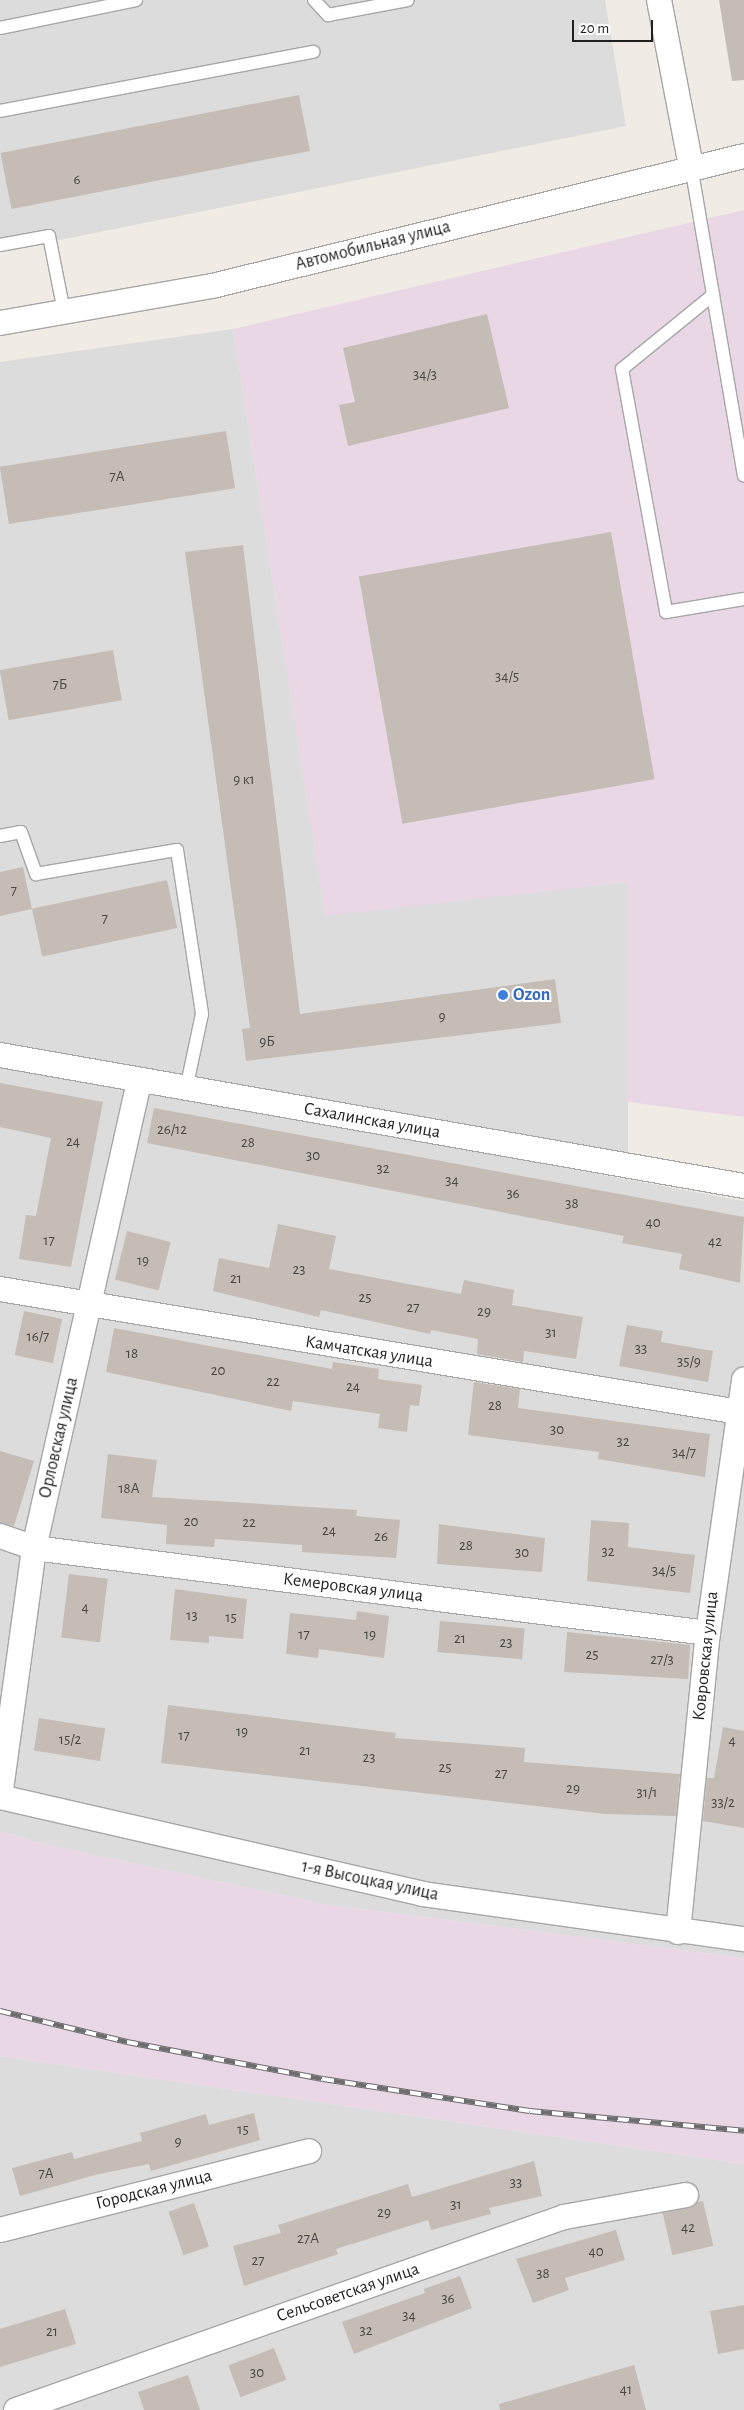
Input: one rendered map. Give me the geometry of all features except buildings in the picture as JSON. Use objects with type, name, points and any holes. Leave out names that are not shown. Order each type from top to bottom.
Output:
[{"type":"street","points":[[659,0],[690,166]]},
{"type":"street","name":"Автомобильная улица","points":[[0,323],[212,286],[690,166],[744,156]]},
{"type":"street","name":"Сахалинская улица","points":[[0,1055],[139,1082],[744,1186]]},
{"type":"street","name":"Орловская улица","points":[[0,1797],[34,1548],[139,1082]]},
{"type":"street","name":"Камчатская улица","points":[[0,1289],[88,1306],[739,1412]]},
{"type":"street","name":"Ковровская улица","points":[[678,1932],[708,1633],[744,1380]]},
{"type":"street","name":"Кемеровская улица","points":[[0,1536],[34,1548],[708,1633]]},
{"type":"street","name":"1-я Высоцкая улица","points":[[0,1797],[423,1894],[678,1932],[744,1939]]},
{"type":"street","name":"Городская улица","points":[[0,2230],[309,2151]]},
{"type":"street","name":"Сельсоветская улица","points":[[16,2410],[564,2217],[686,2195]]},
{"type":"lane","points":[[0,28],[136,0]]},
{"type":"lane","points":[[314,0],[328,15],[408,0]]},
{"type":"lane","points":[[0,111],[313,52]]},
{"type":"lane","points":[[690,166],[744,476]]},
{"type":"lane","points":[[0,245],[49,236],[64,312]]},
{"type":"lane","points":[[713,295],[622,369],[666,612],[744,599]]},
{"type":"lane","points":[[0,836],[21,832],[36,874],[177,850],[202,1014],[186,1089]]},
{"type":"shaded area","points":[[0,0],[605,0],[626,126],[0,252]]},
{"type":"shaded area","points":[[744,210],[744,1117],[628,1102],[628,882],[325,916],[233,329]]},
{"type":"shaded area","points":[[233,329],[325,915],[628,882],[628,1170],[0,1045],[0,362]]},
{"type":"shaded area","points":[[0,1064],[744,1201],[744,1958],[323,1904],[38,1843],[0,1831]]},
{"type":"shaded area","points":[[0,1831],[38,1843],[323,1904],[744,1958],[744,2164],[0,2056]]},
{"type":"shaded area","points":[[0,2056],[744,2164],[744,2410],[0,2410]]},
{"type":"railway","points":[[0,2011],[127,2042],[323,2079],[530,2111],[744,2131]]},
{"type":"place","name":"Ozon","points":[[503,995]]}]
